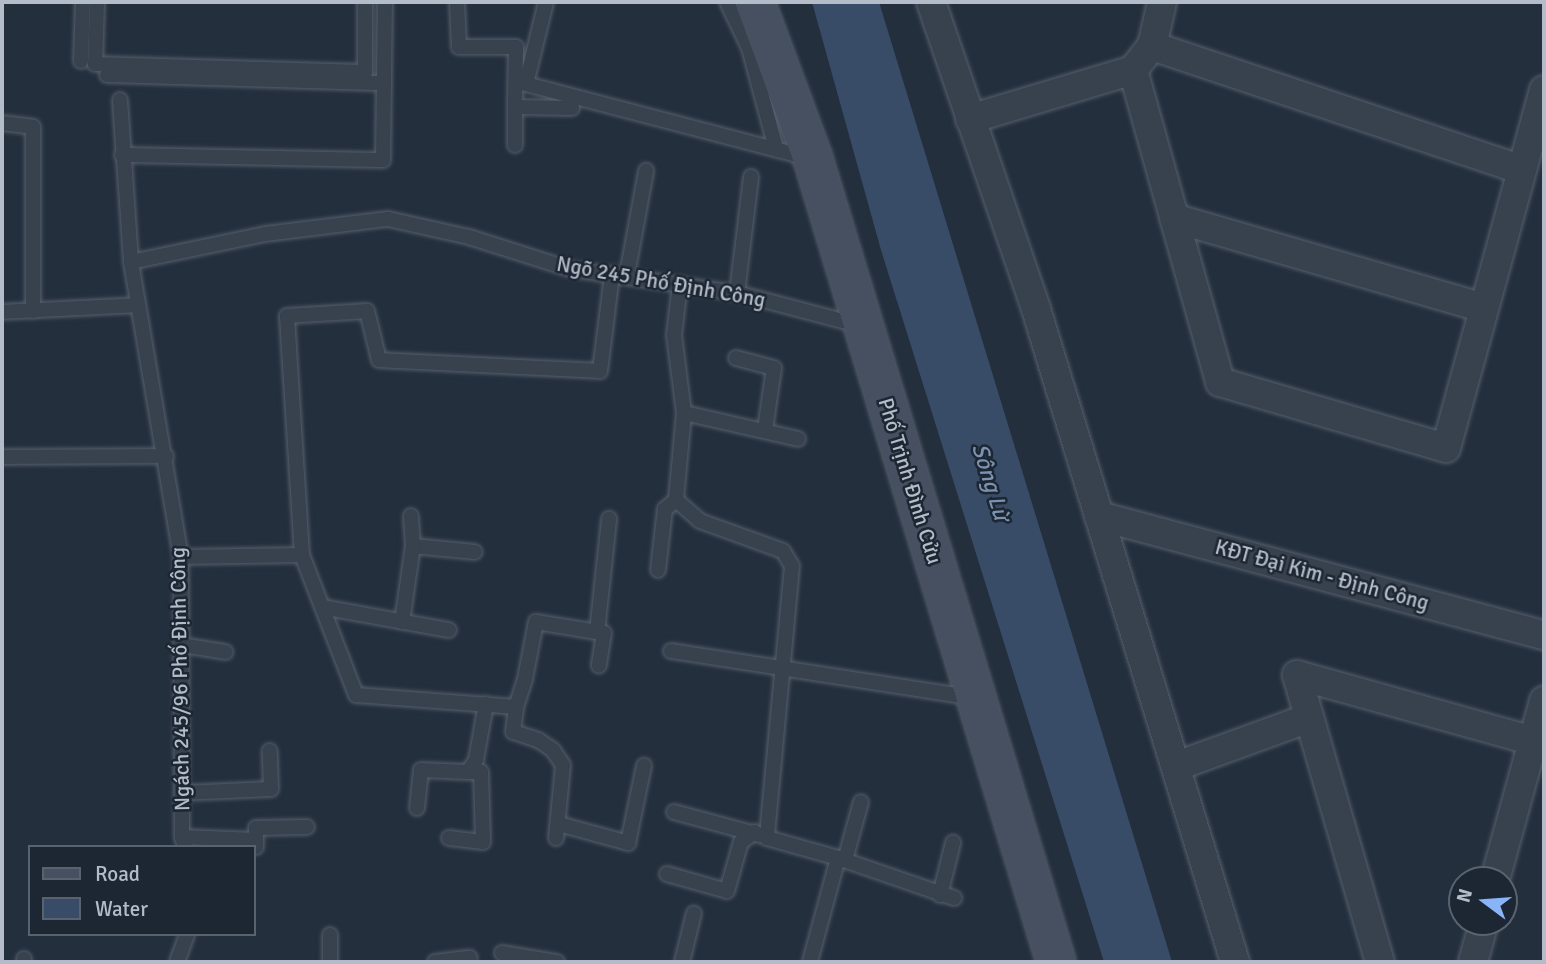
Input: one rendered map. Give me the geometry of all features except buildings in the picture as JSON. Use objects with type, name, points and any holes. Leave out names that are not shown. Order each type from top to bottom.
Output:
[{"type":"main road","name":"Phố Trịnh Đình Cửu","points":[[755,2],[813,159],[1056,962]]},
{"type":"street","points":[[931,2],[1036,309],[1235,962]]},
{"type":"street","points":[[971,119],[1133,70],[1152,46],[1162,2]]},
{"type":"street","points":[[1152,46],[1522,170]]},
{"type":"street","points":[[1133,70],[1220,382],[1446,448],[1544,90]]},
{"type":"street","points":[[1174,218],[1485,308]]},
{"type":"street","name":"KĐT Đại Kim - Định Công","points":[[1099,516],[1544,635]]},
{"type":"street","points":[[1380,962],[1297,675],[1533,741]]},
{"type":"street","points":[[1499,866],[1544,701]]},
{"type":"street","points":[[1177,766],[1309,718]]},
{"type":"street","points":[[1473,962],[1480,936]]},
{"type":"lane","points":[[81,61],[83,2]]},
{"type":"lane","points":[[97,2],[95,64],[365,72],[366,2]]},
{"type":"lane","points":[[122,155],[383,160],[385,2]]},
{"type":"lane","points":[[457,2],[459,47],[516,47],[515,145]]},
{"type":"lane","points":[[546,2],[526,84],[813,159]]},
{"type":"lane","points":[[727,2],[749,48],[776,149]]},
{"type":"lane","points":[[107,75],[384,83]]},
{"type":"lane","points":[[2,312],[138,305],[131,262],[120,100]]},
{"type":"lane","points":[[515,107],[572,108]]},
{"type":"lane","points":[[2,123],[33,127],[33,311]]},
{"type":"lane","points":[[627,275],[646,171]]},
{"type":"lane","points":[[737,293],[751,177]]},
{"type":"lane","name":"Ngõ 245 Phố Định Công","points":[[131,262],[265,234],[388,219],[469,237],[570,269],[627,275],[737,293],[863,326]]},
{"type":"lane","points":[[516,707],[356,695],[302,555],[287,316],[367,311],[379,360],[600,371],[611,274]]},
{"type":"lane","points":[[658,570],[665,509],[676,500],[684,413],[674,335],[680,284]]},
{"type":"lane","name":"Ngách 245/96 Phố Định Công","points":[[138,305],[166,456],[181,557],[183,842]]},
{"type":"lane","points":[[736,358],[774,368],[765,430]]},
{"type":"lane","points":[[684,413],[798,439]]},
{"type":"lane","points":[[2,457],[166,456]]},
{"type":"lane","points":[[676,500],[700,521],[783,551],[792,566],[785,668],[761,835]]},
{"type":"lane","points":[[402,622],[413,546],[411,516]]},
{"type":"lane","points":[[597,632],[609,519]]},
{"type":"lane","points":[[413,546],[475,552]]},
{"type":"lane","points":[[181,557],[302,555]]},
{"type":"lane","points":[[322,607],[449,630]]},
{"type":"lane","points":[[599,667],[604,633],[536,622],[525,679],[516,707],[513,732],[538,740],[553,750],[563,765],[557,831],[628,843],[644,766]]},
{"type":"lane","points":[[182,645],[225,652]]},
{"type":"lane","points":[[671,651],[976,699]]},
{"type":"lane","points":[[468,772],[476,760],[486,704]]},
{"type":"lane","points":[[182,793],[271,789],[270,751]]},
{"type":"lane","points":[[417,808],[421,769],[481,772],[483,842],[449,838]]},
{"type":"lane","points":[[810,962],[861,802]]},
{"type":"lane","points":[[674,811],[841,859],[947,897],[953,843]]},
{"type":"lane","points":[[183,842],[256,844],[257,828],[307,827]]},
{"type":"lane","points":[[667,874],[727,891],[741,842],[761,835]]},
{"type":"lane","points":[[682,962],[694,913]]},
{"type":"lane","points":[[330,935],[330,962]]},
{"type":"lane","points":[[177,962],[186,936]]},
{"type":"lane","points":[[502,953],[557,962]]},
{"type":"lane","points":[[435,962],[470,958]]},
{"type":"water","name":"Sông Lừ","points":[[812,2],[879,2],[1172,962],[1104,962],[881,250]]}]
